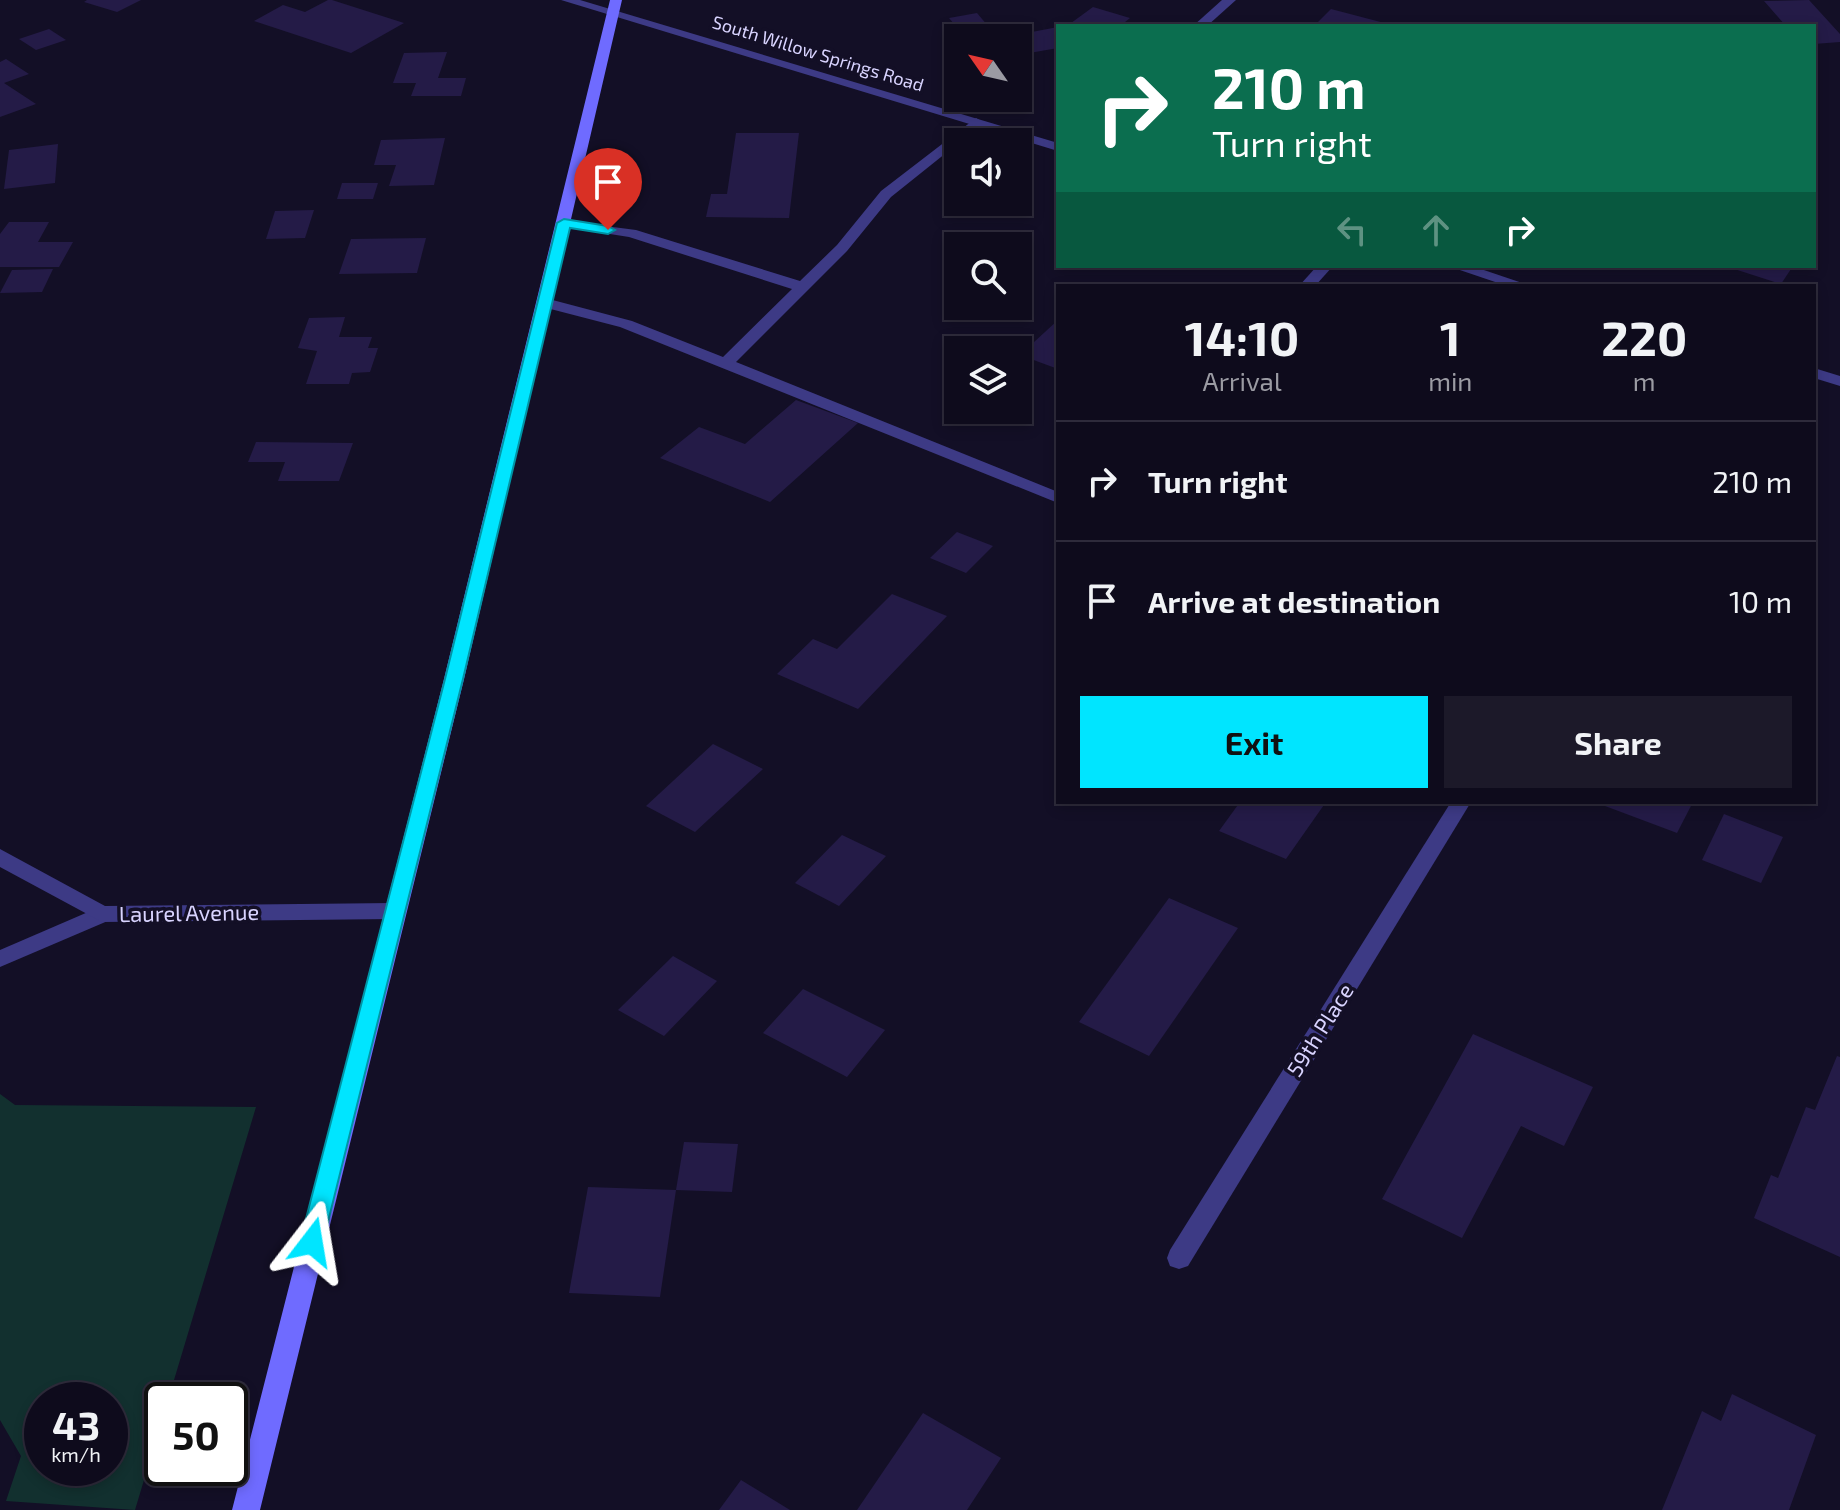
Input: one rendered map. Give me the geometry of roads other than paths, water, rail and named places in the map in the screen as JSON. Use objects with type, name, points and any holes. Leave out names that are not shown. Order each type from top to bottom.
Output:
[{"type":"main road","points":[[246,1510],[393,911],[454,679],[614,7]]},
{"type":"street","name":"South Willow Springs Road","points":[[567,0],[614,7],[1056,146]]},
{"type":"street","points":[[1201,24],[1230,0]]},
{"type":"street","points":[[726,363],[842,248],[886,194],[976,122]]},
{"type":"street","points":[[564,223],[631,233],[802,287]]},
{"type":"street","points":[[1309,284],[1323,268]]},
{"type":"street","points":[[1463,268],[1516,284]]},
{"type":"street","points":[[545,303],[626,324],[1056,497]]},
{"type":"street","points":[[1816,374],[1840,381]]},
{"type":"street","name":"59th Place","points":[[1179,1258],[1460,804]]},
{"type":"street","name":"Laurel Avenue","points":[[0,857],[102,914],[393,911]]},
{"type":"street","points":[[0,959],[102,914]]}]
